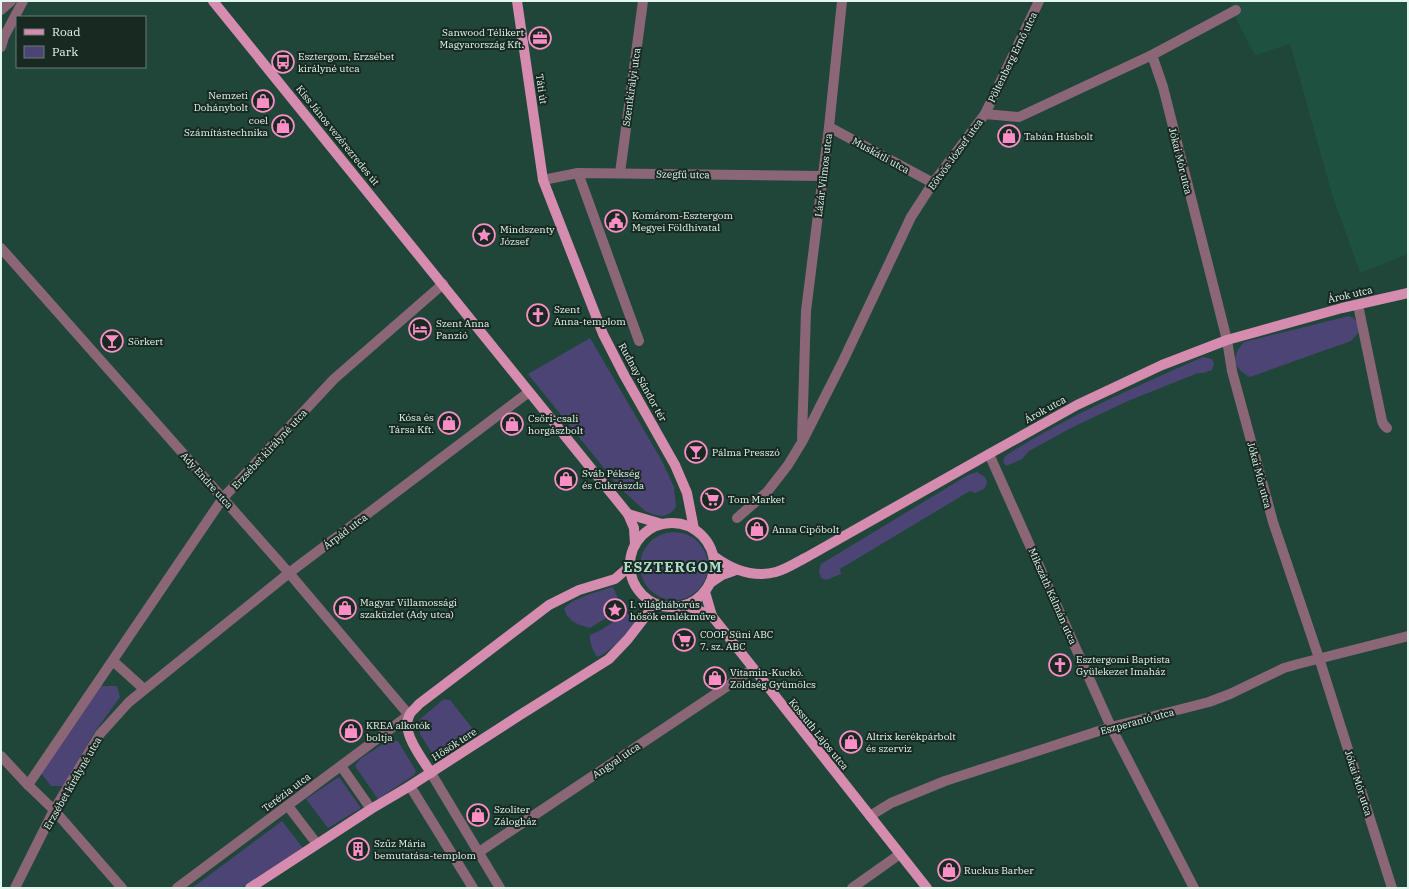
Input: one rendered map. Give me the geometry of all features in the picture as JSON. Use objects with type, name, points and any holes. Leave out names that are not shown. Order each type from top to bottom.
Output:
[{"type":"main road","name":"Kiss János vezérezredes út","points":[[213,1],[443,284]]},
{"type":"main road","name":"Táti út","points":[[517,1],[543,180]]},
{"type":"main road","name":"Rudnay Sándor tér","points":[[543,180],[603,334],[623,373],[675,465],[687,493],[688,505],[694,529]]},
{"type":"main road","points":[[443,284],[628,514],[634,528],[635,545]]},
{"type":"main road","name":"Árok utca","points":[[714,557],[725,565],[736,570],[752,574],[778,572],[1077,405],[1162,365],[1227,340],[1342,308],[1408,293]]},
{"type":"main road","points":[[628,514],[667,524],[682,516],[688,505]]},
{"type":"main road","points":[[712,616],[707,588],[713,572],[714,557],[708,543],[702,535],[684,524],[667,524],[651,528],[635,545],[631,555],[630,566],[632,578],[637,589],[645,598],[655,604],[670,607],[685,605],[696,600],[707,588],[722,575],[736,570]]},
{"type":"main road","points":[[409,715],[419,704],[549,605],[579,590],[615,578],[630,566]]},
{"type":"main road","name":"Hősök tere","points":[[409,715],[406,727],[410,738],[431,773],[609,659],[632,634],[655,604]]},
{"type":"main road","points":[[685,605],[712,616]]},
{"type":"main road","name":"Kossuth Lajos utca","points":[[712,616],[752,669],[927,888]]},
{"type":"main road","points":[[250,888],[371,809],[431,773]]},
{"type":"street","points":[[1,10],[11,1]]},
{"type":"street","points":[[1,47],[4,37],[23,1]]},
{"type":"street","name":"Szentkirályi utca","points":[[620,173],[643,1]]},
{"type":"street","name":"Lázár Vilmos utca","points":[[802,442],[806,311],[829,127],[842,1]]},
{"type":"street","name":"Pöltenberg Ernő utca","points":[[985,114],[1040,1]]},
{"type":"street","name":"Eötvös József utca","points":[[737,518],[767,492],[788,465],[802,442],[846,354],[911,217],[933,184],[985,114],[1019,117],[1152,55],[1236,10]]},
{"type":"street","name":"Jókai Mór utca","points":[[1152,55],[1163,87],[1227,340],[1232,371],[1273,522],[1319,658],[1392,888]]},
{"type":"street","name":"Muskátli utca","points":[[829,127],[933,184]]},
{"type":"street","name":"Szegfű utca","points":[[543,180],[578,173],[823,176]]},
{"type":"street","name":"Rudnay Sándor tér","points":[[578,173],[640,341]]},
{"type":"street","name":"Ady Endre utca","points":[[1,248],[289,572],[409,715]]},
{"type":"street","name":"Erzsébet királyné utca","points":[[28,785],[223,498],[334,379],[443,284]]},
{"type":"street","points":[[1358,304],[1382,421],[1387,428]]},
{"type":"street","name":"Árpád utca","points":[[164,674],[289,572],[529,392]]},
{"type":"street","name":"Mikszáth Kálmán utca","points":[[989,454],[1111,727],[1194,888]]},
{"type":"street","name":"Eszperantó utca","points":[[870,816],[891,803],[945,781],[1111,727],[1209,702],[1230,694],[1284,668],[1408,636]]},
{"type":"street","points":[[113,661],[144,690]]},
{"type":"street","name":"Angyal utca","points":[[479,852],[752,669]]},
{"type":"street","name":"Erzsébet királyné utca","points":[[15,888],[54,810],[100,734],[129,702],[164,674]]},
{"type":"street","name":"Terézia utca","points":[[177,888],[409,715]]},
{"type":"street","points":[[1,756],[54,810],[122,888]]},
{"type":"street","points":[[341,766],[371,809]]},
{"type":"street","points":[[431,773],[500,888]]},
{"type":"street","points":[[410,786],[473,888]]},
{"type":"street","points":[[288,806],[317,844]]},
{"type":"street","points":[[852,888],[900,854]]},
{"type":"shaded area","points":[[1230,1],[1408,1],[1408,254],[1360,273],[1332,194],[1290,44],[1255,55],[1236,18]]},
{"type":"green space","points":[[1349,316],[1354,318],[1357,322],[1359,332],[1351,341],[1250,377],[1237,366],[1235,357],[1244,342]]},
{"type":"green space","points":[[590,338],[662,461],[674,487],[676,507],[672,512],[664,516],[655,515],[645,511],[620,488],[528,374]]},
{"type":"green space","points":[[1203,357],[1212,359],[1214,363],[1212,370],[1198,373],[1128,401],[1073,427],[1029,451],[1022,459],[1006,466],[1003,461],[1005,456],[1029,441],[1077,415]]},
{"type":"green space","points":[[977,472],[985,477],[987,483],[984,489],[975,493],[970,491],[840,569],[841,574],[826,580],[821,578],[819,571],[821,564],[968,475]]},
{"type":"green space","points":[[674,532],[687,535],[698,542],[705,553],[708,566],[705,579],[698,590],[687,597],[674,600],[661,597],[650,590],[643,579],[640,566],[643,553],[650,542],[661,535]]},
{"type":"green space","points":[[613,587],[619,601],[609,608],[606,618],[590,628],[577,624],[570,619],[565,612],[564,608],[575,600]]},
{"type":"green space","points":[[627,613],[634,617],[636,621],[614,646],[598,657],[594,653],[590,635],[601,630]]},
{"type":"green space","points":[[101,686],[117,686],[120,697],[94,733],[64,786],[51,786],[41,773]]},
{"type":"green space","points":[[444,699],[450,700],[473,729],[472,735],[435,758],[420,734],[419,720]]},
{"type":"green space","points":[[389,740],[398,741],[416,771],[414,775],[378,799],[355,766],[360,759]]},
{"type":"green space","points":[[339,777],[361,808],[328,828],[306,799]]},
{"type":"green space","points":[[282,821],[303,848],[241,888],[192,888]]},
{"type":"place","name":"Sanwood Télikert Magyarország Kft.","points":[[540,38]]},
{"type":"place","name":"Esztergom, Erzsébet királyné utca","points":[[283,62]]},
{"type":"place","name":"Nemzeti Dohánybolt","points":[[263,101]]},
{"type":"place","name":"coel Számítástechnika","points":[[283,126]]},
{"type":"place","name":"Tabán Húsbolt","points":[[1009,136]]},
{"type":"place","name":"Komárom-Esztergom Megyei Földhivatal","points":[[616,221]]},
{"type":"place","name":"Mindszenty József","points":[[484,235]]},
{"type":"place","name":"Szent Anna-templom","points":[[538,315]]},
{"type":"place","name":"Szent Anna Panzió","points":[[420,329]]},
{"type":"place","name":"Sörkert","points":[[112,341]]},
{"type":"place","name":"Kósa és Társa Kft.","points":[[449,423]]},
{"type":"place","name":"Csőri-csali horgászbolt","points":[[512,424]]},
{"type":"place","name":"Pálma Presszó","points":[[696,452]]},
{"type":"place","name":"Sváb Pékség és Cukrászda","points":[[566,479]]},
{"type":"place","name":"Tom Market","points":[[712,499]]},
{"type":"place","name":"Anna Cipőbolt","points":[[757,529]]},
{"type":"place","name":"Magyar Villamossági szaküzlet (Ady utca)","points":[[345,608]]},
{"type":"place","name":"I. világháborús hősök emlékműve","points":[[615,610]]},
{"type":"place","name":"COOP Süni ABC 7. sz. ABC","points":[[684,640]]},
{"type":"place","name":"Esztergomi Baptista Gyülekezet Imaház","points":[[1060,665]]},
{"type":"place","name":"Vitamin-Kuckó. Zöldség Gyümölcs","points":[[715,678]]},
{"type":"place","name":"KREA alkotók boltja","points":[[351,731]]},
{"type":"place","name":"Altrix kerékpárbolt és szerviz","points":[[851,742]]},
{"type":"place","name":"Szoliter Zálogház","points":[[478,815]]},
{"type":"place","name":"Szűz Mária bemutatása-templom","points":[[358,849]]},
{"type":"place","name":"Ruckus Barber","points":[[949,870]]},
{"type":"district","name":"ESZTERGOM","points":[[673,567]]}]
